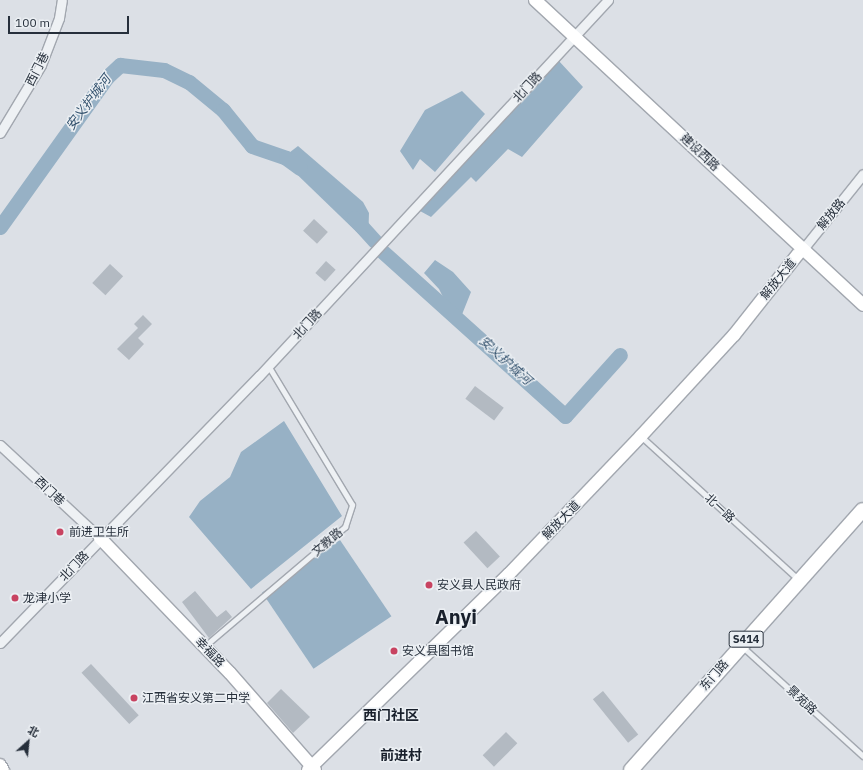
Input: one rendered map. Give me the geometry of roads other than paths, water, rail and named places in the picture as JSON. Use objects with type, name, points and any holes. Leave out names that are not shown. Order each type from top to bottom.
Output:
[{"type":"main road","name":"东门路","points":[[631,770],[741,644],[863,510]]},
{"type":"street","name":"西门巷","points":[[0,133],[41,65],[59,18],[62,0]]},
{"type":"street","name":"建设西路","points":[[535,0],[801,252],[863,305]]},
{"type":"street","name":"北门路","points":[[0,643],[268,366],[608,0]]},
{"type":"street","name":"解放路","points":[[801,252],[863,174]]},
{"type":"street","name":"解放大道","points":[[311,769],[510,574],[641,436],[734,335],[801,252]]},
{"type":"street","name":"西门巷","points":[[0,445],[100,538]]},
{"type":"street","name":"幸福路","points":[[100,538],[205,646],[311,769]]},
{"type":"street","points":[[0,765],[3,770]]},
{"type":"lane","name":"文教路","points":[[205,646],[346,527],[352,505],[268,366]]},
{"type":"lane","name":"北一路","points":[[641,436],[799,580]]},
{"type":"lane","name":"景苑路","points":[[741,644],[863,756]]},
{"type":"water","points":[[558,60],[583,87],[522,157],[508,149],[476,182],[471,177],[431,217],[420,211],[414,215]]},
{"type":"water","points":[[462,91],[485,114],[435,172],[420,159],[413,170],[400,151],[425,110]]},
{"type":"water","points":[[298,146],[363,202],[369,213],[368,243],[281,159]]},
{"type":"water","points":[[435,260],[453,272],[471,292],[461,317],[447,305],[439,289],[424,273]]},
{"type":"water","points":[[284,421],[342,516],[251,589],[189,517],[200,501],[230,477],[241,452]]},
{"type":"water","points":[[340,540],[391,616],[314,669],[262,593]]},
{"type":"waterway","name":"安义护城河","points":[[0,227],[107,77],[120,65],[164,70],[189,82],[223,110],[252,146],[286,158],[300,168]]},
{"type":"waterway","name":"安义护城河","points":[[354,218],[375,241]]},
{"type":"waterway","name":"安义护城河","points":[[383,252],[565,416],[620,355]]},
{"type":"place","name":"前进卫生所","points":[[60,532]]},
{"type":"place","name":"安义县人民政府","points":[[429,585]]},
{"type":"place","name":"龙津小学","points":[[15,598]]},
{"type":"place","name":"安义县图书馆","points":[[394,651]]},
{"type":"place","name":"江西省安义第二中学","points":[[134,698]]},
{"type":"district","name":"Anyi","points":[[456,616]]},
{"type":"district","name":"西门社区","points":[[391,715]]},
{"type":"district","name":"前进村","points":[[401,755]]}]
